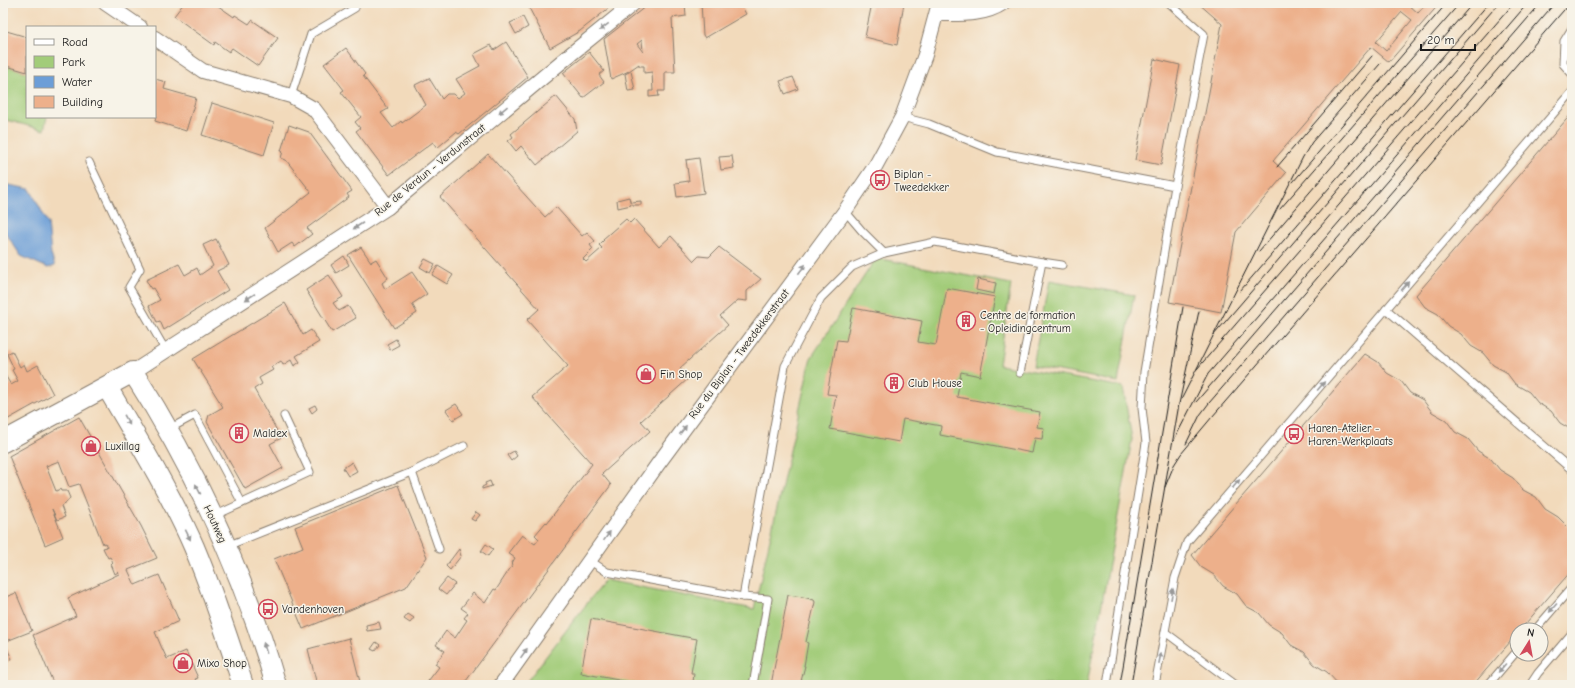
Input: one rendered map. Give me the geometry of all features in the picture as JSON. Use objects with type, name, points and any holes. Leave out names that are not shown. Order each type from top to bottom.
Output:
[{"type":"main road","points":[[3,442],[133,372]]},
{"type":"main road","name":"Houtweg","points":[[133,372],[168,430],[226,547],[261,635],[276,685]]},
{"type":"main road","points":[[107,386],[170,497],[194,546],[218,609],[243,685]]},
{"type":"street","points":[[105,3],[139,26]]},
{"type":"street","name":"Rue de Verdun - Verdunstraat","points":[[133,372],[388,207],[634,3]]},
{"type":"street","points":[[938,9],[967,14],[993,10],[1003,3]]},
{"type":"street","name":"Rue du Biplan - Tweedekkerstraat","points":[[501,685],[658,464],[845,211],[876,165],[902,117],[925,55],[938,9]]},
{"type":"street","points":[[156,39],[203,71],[291,96],[314,109],[388,207]]},
{"type":"lane","points":[[1107,685],[1146,443],[1142,408],[1144,372],[1175,186],[1204,34],[1169,3]]},
{"type":"lane","points":[[291,96],[311,34],[355,8]]},
{"type":"lane","points":[[1572,28],[1564,41],[1562,64],[1572,74]]},
{"type":"lane","points":[[1154,685],[1175,578],[1187,542],[1572,92]]},
{"type":"lane","points":[[902,117],[929,124],[997,152],[1175,186]]},
{"type":"lane","points":[[89,162],[140,269],[129,287],[166,351]]},
{"type":"lane","points":[[845,211],[884,253]]},
{"type":"lane","points":[[743,597],[785,366],[821,298],[852,267],[884,253],[935,242],[1062,265]]},
{"type":"lane","points":[[1020,373],[1042,262]]},
{"type":"lane","points":[[1386,309],[1572,470]]},
{"type":"lane","points":[[168,430],[195,415],[242,503]]},
{"type":"lane","points":[[212,517],[310,472],[284,416]]},
{"type":"lane","points":[[226,547],[412,472],[464,446]]},
{"type":"lane","points":[[412,472],[439,549]]},
{"type":"lane","points":[[589,560],[607,572],[743,597],[768,599],[753,685]]},
{"type":"lane","points":[[1542,622],[1572,587]]},
{"type":"lane","points":[[1165,632],[1236,685]]},
{"type":"lane","points":[[1530,685],[1538,673],[1572,633]]},
{"type":"lane","points":[[1488,685],[1509,660]]},
{"type":"green space","points":[[3,65],[26,72],[26,118],[47,118],[44,130],[3,119]]},
{"type":"green space","points":[[876,258],[1011,284],[999,365],[1123,387],[1132,439],[1087,685],[524,685],[605,580],[754,609],[811,358]]},
{"type":"green space","points":[[1049,280],[1134,295],[1118,382],[1033,366]]},
{"type":"water","points":[[3,184],[30,189],[48,223],[51,254],[55,266],[48,268],[21,256],[3,229]]},
{"type":"building","points":[[184,3],[214,3],[234,17],[235,15],[249,24],[252,20],[278,38],[258,66],[232,48],[229,52],[215,42],[214,45],[174,16]]},
{"type":"building","points":[[615,3],[580,31],[550,48],[527,4]]},
{"type":"building","points":[[650,3],[685,3],[686,16],[672,18],[675,72],[665,72],[665,91],[658,91],[659,96],[649,97],[649,91],[653,91],[652,72],[644,73],[644,66],[639,66],[639,64],[629,71],[611,79],[604,39]],"holes":[[[642,40],[643,52],[637,44]]]},
{"type":"building","points":[[701,3],[740,3],[746,14],[705,38],[703,35]]},
{"type":"building","points":[[872,3],[904,3],[897,45],[865,37]]},
{"type":"building","points":[[1198,3],[1409,3],[1408,4],[1418,13],[1427,3],[1440,3],[1389,62],[1371,47],[1273,161],[1286,173],[1236,232],[1221,312],[1169,302],[1222,24]],"holes":[[[1402,12],[1412,20],[1386,51],[1376,42]]]},
{"type":"building","points":[[523,17],[528,27],[516,34],[510,23]]},
{"type":"building","points":[[3,30],[26,37],[26,72],[3,65]]},
{"type":"building","points":[[506,42],[528,77],[459,134],[456,132],[437,148],[433,142],[389,175],[356,131],[360,128],[355,122],[361,117],[341,92],[344,90],[324,64],[346,48],[365,74],[363,76],[388,109],[381,113],[393,128],[426,105],[415,85],[429,78],[442,99],[447,94],[454,94],[458,98],[465,93],[456,79],[480,66],[474,54],[491,45],[494,50]]},
{"type":"building","points":[[589,52],[604,71],[599,75],[604,82],[583,98],[563,73]]},
{"type":"building","points":[[1154,59],[1180,65],[1161,165],[1135,160]]},
{"type":"building","points":[[631,71],[635,90],[628,91],[625,74]]},
{"type":"building","points":[[793,77],[798,89],[785,94],[780,81]]},
{"type":"building","points":[[156,79],[166,82],[164,89],[196,98],[186,131],[155,121]]},
{"type":"building","points":[[556,96],[575,119],[577,131],[537,165],[521,146],[516,151],[508,141],[513,137],[511,134]]},
{"type":"building","points":[[212,103],[274,123],[264,155],[202,135]]},
{"type":"building","points":[[1572,113],[1572,430],[1560,423],[1551,411],[1538,403],[1529,392],[1515,384],[1506,372],[1493,365],[1483,353],[1471,346],[1461,334],[1448,326],[1438,314],[1425,307],[1416,295]]},
{"type":"building","points":[[289,125],[309,132],[352,191],[347,194],[349,197],[307,228],[312,234],[295,247],[292,243],[278,252],[265,228],[311,192],[286,160],[281,158],[283,151],[281,151]]},
{"type":"building","points":[[488,154],[545,217],[556,207],[582,236],[587,232],[595,241],[590,245],[593,249],[583,259],[586,262],[602,248],[599,245],[604,240],[603,239],[626,219],[630,223],[634,219],[659,247],[671,236],[694,261],[699,256],[709,257],[719,247],[761,279],[747,291],[747,301],[738,300],[720,316],[728,325],[680,368],[689,378],[641,421],[650,431],[602,474],[611,485],[463,685],[425,685],[439,667],[435,664],[445,651],[436,645],[446,631],[455,638],[467,620],[464,618],[468,613],[461,608],[473,593],[485,603],[494,589],[496,590],[513,564],[512,563],[515,558],[508,553],[522,535],[535,544],[539,539],[535,535],[546,522],[547,523],[592,464],[532,397],[568,366],[527,320],[539,309],[440,197]]},
{"type":"building","points":[[732,156],[734,168],[721,170],[719,157]]},
{"type":"building","points":[[699,158],[704,193],[677,197],[675,183],[689,181],[686,160]]},
{"type":"building","points":[[629,197],[631,205],[618,208],[617,200]]},
{"type":"building","points":[[641,201],[641,205],[633,205],[632,202]]},
{"type":"building","points":[[216,239],[229,265],[217,271],[228,290],[164,330],[160,321],[157,322],[149,306],[160,300],[146,280],[179,264],[185,275],[197,268],[200,275],[213,266],[203,245]]},
{"type":"building","points":[[361,247],[371,262],[376,259],[388,278],[382,283],[385,289],[412,272],[427,294],[412,304],[417,313],[394,328],[348,255]]},
{"type":"building","points":[[344,256],[349,265],[336,273],[331,265]]},
{"type":"building","points":[[425,259],[435,264],[430,273],[420,267]]},
{"type":"building","points":[[438,266],[453,275],[447,284],[432,275]]},
{"type":"building","points":[[329,275],[343,297],[333,303],[339,311],[348,306],[356,318],[332,332],[306,290]]},
{"type":"building","points":[[978,279],[996,283],[994,294],[976,290]]},
{"type":"building","name":"Club House","points":[[947,288],[995,297],[980,376],[961,372],[957,397],[1040,412],[1037,427],[1044,428],[1042,439],[1035,438],[1032,453],[940,435],[941,426],[903,419],[899,442],[830,429],[836,395],[827,394],[837,340],[846,341],[853,308],[922,321],[918,342],[936,345]]},
{"type":"building","points":[[285,303],[303,335],[311,330],[319,342],[296,356],[300,362],[294,366],[291,360],[283,365],[281,361],[271,367],[273,370],[259,378],[262,384],[254,389],[281,438],[270,444],[283,468],[245,489],[207,422],[209,415],[223,407],[193,359]]},
{"type":"building","points":[[396,339],[399,345],[390,350],[387,344]]},
{"type":"building","points":[[12,351],[20,367],[24,364],[27,371],[38,365],[53,394],[3,422],[3,376],[5,375],[11,385],[18,381],[12,370],[14,369],[7,354]]},
{"type":"building","points":[[1365,354],[1378,362],[1387,373],[1401,381],[1410,393],[1423,400],[1432,412],[1446,420],[1455,432],[1468,439],[1478,451],[1491,459],[1500,470],[1513,478],[1523,490],[1536,497],[1545,509],[1558,517],[1572,531],[1572,570],[1527,622],[1509,622],[1509,643],[1473,685],[1339,685],[1327,672],[1314,664],[1304,652],[1291,645],[1282,633],[1269,625],[1259,613],[1246,606],[1237,594],[1223,586],[1214,575],[1201,567],[1192,555]]},
{"type":"building","points":[[456,404],[463,414],[453,420],[446,410]]},
{"type":"building","points":[[315,405],[317,409],[312,413],[309,408]]},
{"type":"building","points":[[79,417],[141,526],[157,558],[128,570],[135,585],[159,575],[179,621],[155,632],[161,646],[167,659],[186,651],[198,678],[195,679],[198,685],[54,685],[33,635],[76,616],[68,598],[119,574],[118,572],[115,574],[111,564],[113,562],[110,557],[108,558],[103,548],[107,547],[105,543],[103,544],[79,484],[69,487],[59,461],[46,466],[56,491],[60,489],[61,491],[67,491],[70,498],[61,506],[65,517],[57,520],[52,509],[63,537],[45,545],[9,456]]},
{"type":"building","points":[[514,451],[517,456],[511,461],[507,455]]},
{"type":"building","points":[[352,462],[357,471],[348,476],[343,468]]},
{"type":"building","points":[[490,481],[492,486],[482,489],[482,487],[486,485],[485,483]]},
{"type":"building","points":[[398,485],[427,557],[406,587],[303,629],[274,559],[303,547],[295,527]]},
{"type":"building","points":[[476,512],[480,515],[475,521],[471,519]]},
{"type":"building","points":[[486,544],[493,549],[488,556],[481,551]]},
{"type":"building","points":[[459,549],[461,556],[450,570],[446,566]]},
{"type":"building","points":[[447,578],[455,584],[446,595],[438,589]]},
{"type":"building","points":[[16,593],[32,631],[4,642],[12,659],[3,664],[3,598]]},
{"type":"building","points":[[788,595],[803,597],[814,600],[815,602],[806,642],[808,643],[805,666],[800,685],[771,685]]},
{"type":"building","points":[[408,614],[414,618],[410,623],[404,619]]},
{"type":"building","points":[[591,619],[697,639],[691,673],[694,673],[693,683],[701,685],[692,685],[692,683],[689,683],[689,685],[645,685],[581,673]]},
{"type":"building","points":[[379,622],[381,629],[367,631],[366,625]]},
{"type":"building","points":[[349,638],[360,682],[347,685],[317,685],[308,649]]},
{"type":"building","points":[[376,642],[380,645],[375,651],[371,649]]},
{"type":"tram line","points":[[1293,182],[1447,3]]},
{"type":"tram line","points":[[1280,209],[1460,3]]},
{"type":"tram line","points":[[1259,251],[1473,3]]},
{"type":"tram line","points":[[1240,291],[1489,3]]},
{"type":"tram line","points":[[1213,336],[1499,3]]},
{"type":"tram line","points":[[1197,369],[1514,3]]},
{"type":"tram line","points":[[1173,442],[1208,374],[1528,3]]},
{"type":"tram line","points":[[1196,402],[1541,3]]},
{"type":"tram line","points":[[1186,444],[1200,415],[1209,403],[1555,3]]},
{"type":"tram line","points":[[1165,487],[1174,465],[1181,454],[1570,3]]},
{"type":"tram line","points":[[1277,167],[1372,56]]},
{"type":"tram line","points":[[1179,404],[1303,157],[1312,142],[1380,64]]},
{"type":"tram line","points":[[1120,685],[1183,307]]},
{"type":"tram line","points":[[1131,685],[1179,404],[1199,311]]},
{"type":"place","name":"Biplan - Tweedekker","points":[[880,180]]},
{"type":"place","name":"Centre de formation - Opleidingcentrum","points":[[966,321]]},
{"type":"place","name":"Fin Shop","points":[[646,374]]},
{"type":"place","name":"Club House","points":[[894,383]]},
{"type":"place","name":"Maldex","points":[[239,433]]},
{"type":"place","name":"Haren-Atelier - Haren-Werkplaats","points":[[1294,434]]},
{"type":"place","name":"Luxillag","points":[[91,446]]},
{"type":"place","name":"Vandenhoven","points":[[268,609]]},
{"type":"place","name":"Mixo Shop","points":[[183,663]]}]
